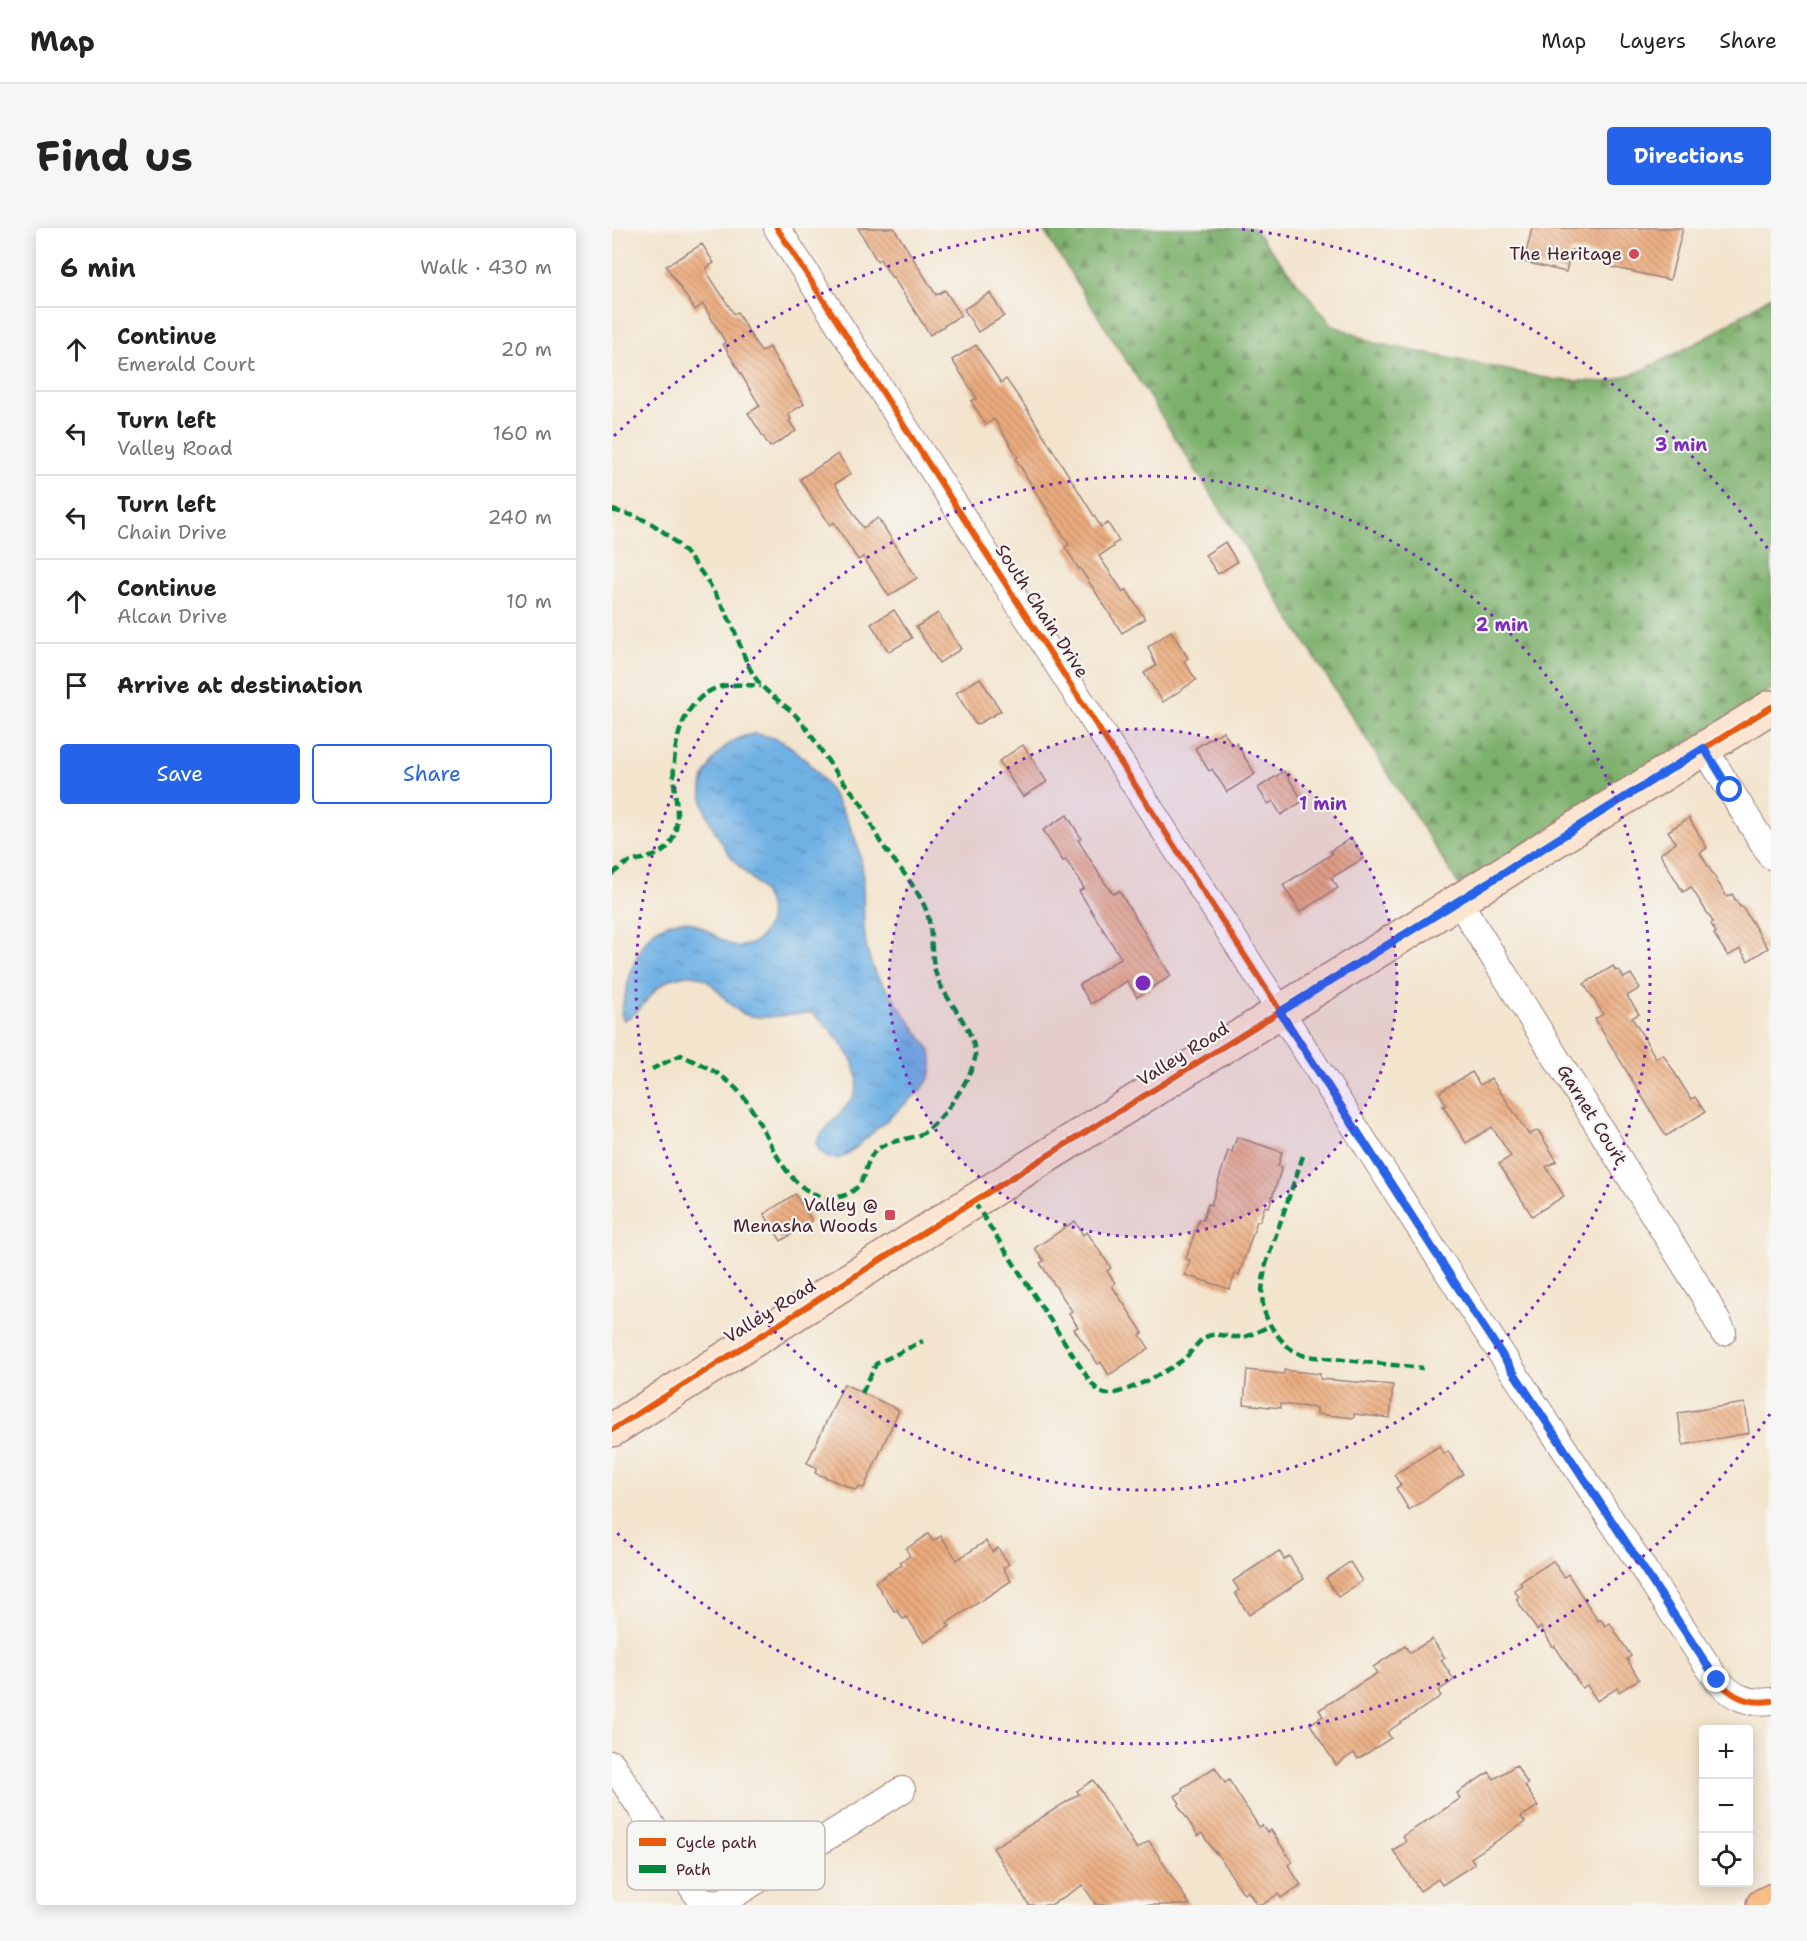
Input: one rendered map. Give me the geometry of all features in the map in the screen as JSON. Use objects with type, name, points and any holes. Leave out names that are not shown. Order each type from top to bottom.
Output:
[{"type":"highway","points":[[1763,1905],[1771,1901]]},
{"type":"street","name":"South Chain Drive","points":[[777,228],[1475,1314],[1717,1680],[1729,1693],[1743,1700],[1759,1703],[1771,1701]]},
{"type":"street","name":"Valley Road","points":[[612,1430],[812,1302],[1771,707]]},
{"type":"street","points":[[1704,748],[1771,856]]},
{"type":"street","name":"Garnet Court","points":[[1458,900],[1704,1296],[1724,1332]]},
{"type":"street","points":[[612,1764],[647,1821]]},
{"type":"street","points":[[825,1838],[902,1790]]},
{"type":"street","points":[[689,1890],[697,1903],[721,1903],[742,1890]]},
{"type":"green space","points":[[1042,228],[1253,228],[1332,325],[1375,343],[1556,380],[1608,382],[1641,371],[1708,337],[1771,296],[1771,690],[1459,885]]},
{"type":"water","points":[[754,734],[774,738],[795,750],[833,795],[852,831],[862,865],[865,935],[870,962],[876,974],[931,1051],[931,1072],[921,1090],[853,1150],[840,1158],[828,1158],[819,1150],[816,1142],[854,1095],[857,1084],[856,1073],[852,1061],[838,1038],[812,1013],[767,1017],[749,1016],[734,1008],[707,980],[689,975],[677,977],[660,986],[631,1016],[624,1020],[621,1014],[629,979],[638,955],[650,935],[659,928],[674,922],[690,922],[729,944],[746,946],[755,942],[766,928],[769,910],[765,896],[721,842],[706,812],[702,794],[706,774],[719,753],[735,740]]},
{"type":"building","points":[[858,228],[894,228],[936,295],[945,290],[961,315],[930,335],[893,277],[880,259],[877,261]]},
{"type":"building","name":"The Heritage","points":[[1532,228],[1683,228],[1670,280],[1611,267],[1613,259],[1571,250],[1566,272],[1524,262]]},
{"type":"building","points":[[702,244],[714,263],[706,268],[708,274],[734,314],[737,312],[761,352],[769,347],[804,404],[788,414],[791,419],[789,421],[796,431],[770,447],[748,413],[760,406],[723,344],[726,343],[703,304],[695,310],[666,266]]},
{"type":"building","points":[[990,293],[1004,316],[978,332],[964,309]]},
{"type":"building","points":[[976,345],[1001,383],[1006,379],[1029,412],[1101,527],[1108,523],[1119,541],[1099,556],[1123,592],[1126,589],[1145,619],[1122,633],[1065,547],[1069,545],[1027,478],[1016,459],[1018,457],[994,419],[986,425],[971,401],[977,398],[952,360]]},
{"type":"building","points":[[838,454],[851,474],[835,484],[863,528],[878,518],[917,578],[889,596],[863,557],[858,560],[834,522],[830,525],[800,479]]},
{"type":"building","points":[[1225,542],[1237,562],[1218,574],[1205,555]]},
{"type":"building","points":[[894,610],[912,638],[889,652],[871,624]]},
{"type":"building","points":[[938,613],[961,649],[939,663],[916,627]]},
{"type":"building","points":[[1171,631],[1188,658],[1184,661],[1196,680],[1163,702],[1144,673],[1156,666],[1148,647]]},
{"type":"building","points":[[980,678],[1001,711],[976,725],[956,693]]},
{"type":"building","points":[[1223,731],[1232,745],[1236,743],[1255,774],[1227,792],[1212,769],[1209,771],[1195,748]]},
{"type":"building","points":[[1023,745],[1047,782],[1023,797],[999,761]]},
{"type":"building","points":[[1284,771],[1303,801],[1281,815],[1273,801],[1268,804],[1258,788]]},
{"type":"building","points":[[1067,815],[1081,838],[1078,840],[1101,877],[1113,894],[1119,891],[1171,976],[1137,997],[1127,981],[1091,1004],[1079,985],[1121,958],[1079,891],[1084,888],[1043,830]]},
{"type":"building","points":[[1689,818],[1707,848],[1700,853],[1727,897],[1732,894],[1740,907],[1742,906],[1768,948],[1748,961],[1740,949],[1728,956],[1714,934],[1716,933],[1711,924],[1713,922],[1691,887],[1683,892],[1660,854],[1676,843],[1668,831]]},
{"type":"building","points":[[1351,838],[1364,858],[1331,878],[1338,888],[1300,912],[1283,885],[1332,854],[1330,851]]},
{"type":"building","points":[[1613,966],[1624,978],[1631,974],[1640,988],[1627,996],[1639,1014],[1632,1018],[1656,1058],[1663,1054],[1691,1099],[1695,1097],[1705,1112],[1666,1136],[1595,1019],[1603,1014],[1584,984]]},
{"type":"building","points":[[1472,1072],[1480,1085],[1491,1078],[1529,1135],[1538,1130],[1557,1161],[1546,1167],[1564,1196],[1532,1216],[1499,1164],[1511,1156],[1492,1127],[1466,1143],[1443,1106],[1446,1105],[1439,1092]]},
{"type":"building","points":[[1237,1137],[1282,1152],[1278,1166],[1282,1167],[1269,1207],[1265,1206],[1260,1221],[1257,1221],[1239,1275],[1235,1274],[1230,1289],[1185,1275],[1190,1260],[1186,1259],[1199,1219],[1203,1220],[1208,1204],[1211,1205],[1228,1151],[1232,1152]]},
{"type":"building","points":[[795,1194],[812,1221],[781,1241],[764,1214]]},
{"type":"building","points":[[1075,1221],[1083,1235],[1087,1232],[1111,1268],[1107,1271],[1115,1283],[1112,1286],[1143,1333],[1140,1335],[1149,1348],[1109,1375],[1101,1362],[1098,1364],[1074,1329],[1078,1327],[1069,1313],[1072,1311],[1040,1263],[1044,1261],[1035,1248]]},
{"type":"building","points":[[1247,1370],[1284,1374],[1284,1370],[1320,1374],[1320,1379],[1393,1385],[1390,1418],[1354,1414],[1354,1418],[1317,1414],[1317,1408],[1280,1404],[1280,1408],[1244,1404]]},
{"type":"building","points":[[844,1384],[899,1410],[864,1488],[858,1487],[856,1490],[815,1473],[817,1468],[807,1463]]},
{"type":"building","points":[[1745,1403],[1749,1433],[1683,1445],[1678,1413]]},
{"type":"building","points":[[1439,1446],[1444,1454],[1448,1451],[1463,1474],[1409,1510],[1396,1488],[1401,1485],[1394,1475]]},
{"type":"building","points":[[928,1534],[933,1541],[941,1536],[957,1560],[986,1541],[992,1552],[998,1548],[1009,1564],[1003,1568],[1011,1581],[947,1623],[950,1626],[924,1643],[907,1617],[903,1619],[897,1610],[895,1612],[875,1582],[902,1565],[900,1562],[910,1556],[906,1549]]},
{"type":"building","points":[[1279,1551],[1284,1559],[1289,1556],[1304,1579],[1249,1615],[1235,1593],[1239,1590],[1233,1581]]},
{"type":"building","points":[[1553,1561],[1564,1577],[1568,1574],[1598,1621],[1600,1619],[1605,1626],[1610,1623],[1631,1656],[1627,1659],[1639,1679],[1619,1692],[1617,1688],[1597,1701],[1587,1685],[1582,1688],[1541,1627],[1537,1630],[1516,1599],[1519,1597],[1514,1590],[1522,1585],[1520,1582]]},
{"type":"building","points":[[1350,1562],[1362,1581],[1338,1597],[1326,1578]]},
{"type":"building","points":[[1432,1639],[1445,1658],[1441,1660],[1454,1680],[1438,1691],[1441,1696],[1387,1732],[1391,1738],[1358,1759],[1354,1753],[1336,1765],[1310,1724],[1323,1716],[1319,1710],[1377,1673],[1373,1667],[1405,1646],[1410,1653]]},
{"type":"building","points":[[1516,1765],[1528,1784],[1525,1786],[1538,1806],[1521,1817],[1525,1822],[1471,1858],[1475,1864],[1442,1885],[1438,1879],[1420,1891],[1393,1850],[1406,1842],[1403,1836],[1460,1799],[1457,1793],[1489,1772],[1494,1779]]},
{"type":"building","points":[[1215,1767],[1225,1783],[1229,1780],[1259,1827],[1262,1825],[1267,1832],[1271,1830],[1292,1862],[1288,1865],[1301,1885],[1281,1898],[1278,1894],[1262,1905],[1257,1905],[1248,1891],[1244,1894],[1202,1833],[1198,1836],[1178,1805],[1180,1803],[1175,1796],[1183,1791],[1182,1788]]},
{"type":"building","points":[[1093,1780],[1137,1849],[1149,1841],[1190,1905],[1096,1905],[1083,1885],[1051,1905],[1029,1905],[993,1848],[1079,1794],[1077,1791]]},
{"type":"marked path","points":[[612,510],[653,525],[681,547],[701,572],[726,612],[756,678],[808,730],[833,768],[864,808],[881,843],[923,903],[929,923],[936,974],[972,1039],[975,1058],[973,1067],[961,1089],[937,1122],[921,1134],[879,1148],[872,1155],[857,1187],[847,1194],[829,1198],[804,1188],[792,1178],[750,1106],[735,1087],[721,1076],[681,1055],[652,1069]]},
{"type":"marked path","points":[[612,874],[627,863],[663,852],[674,836],[677,814],[674,783],[677,742],[686,715],[694,704],[704,695],[721,686],[761,686]]},
{"type":"marked path","points":[[1303,1156],[1266,1264],[1262,1293],[1267,1319],[1287,1346],[1305,1356],[1423,1368]]},
{"type":"marked path","points":[[974,1202],[1089,1380],[1103,1393],[1123,1391],[1159,1375],[1179,1363],[1208,1336],[1244,1337],[1269,1326]]},
{"type":"marked path","points":[[862,1393],[876,1364],[923,1341]]},
{"type":"cycle path","points":[[777,228],[1475,1314],[1717,1680],[1741,1698],[1762,1702],[1771,1701]]},
{"type":"cycle path","points":[[612,1430],[942,1221],[1771,707]]},
{"type":"place","name":"The Heritage","points":[[1634,254]]},
{"type":"place","name":"Valley @ Menasha Woods","points":[[890,1215]]},
{"type":"route","points":[[1717,1680],[1475,1314],[1280,1012],[1704,748],[1730,790]]}]
